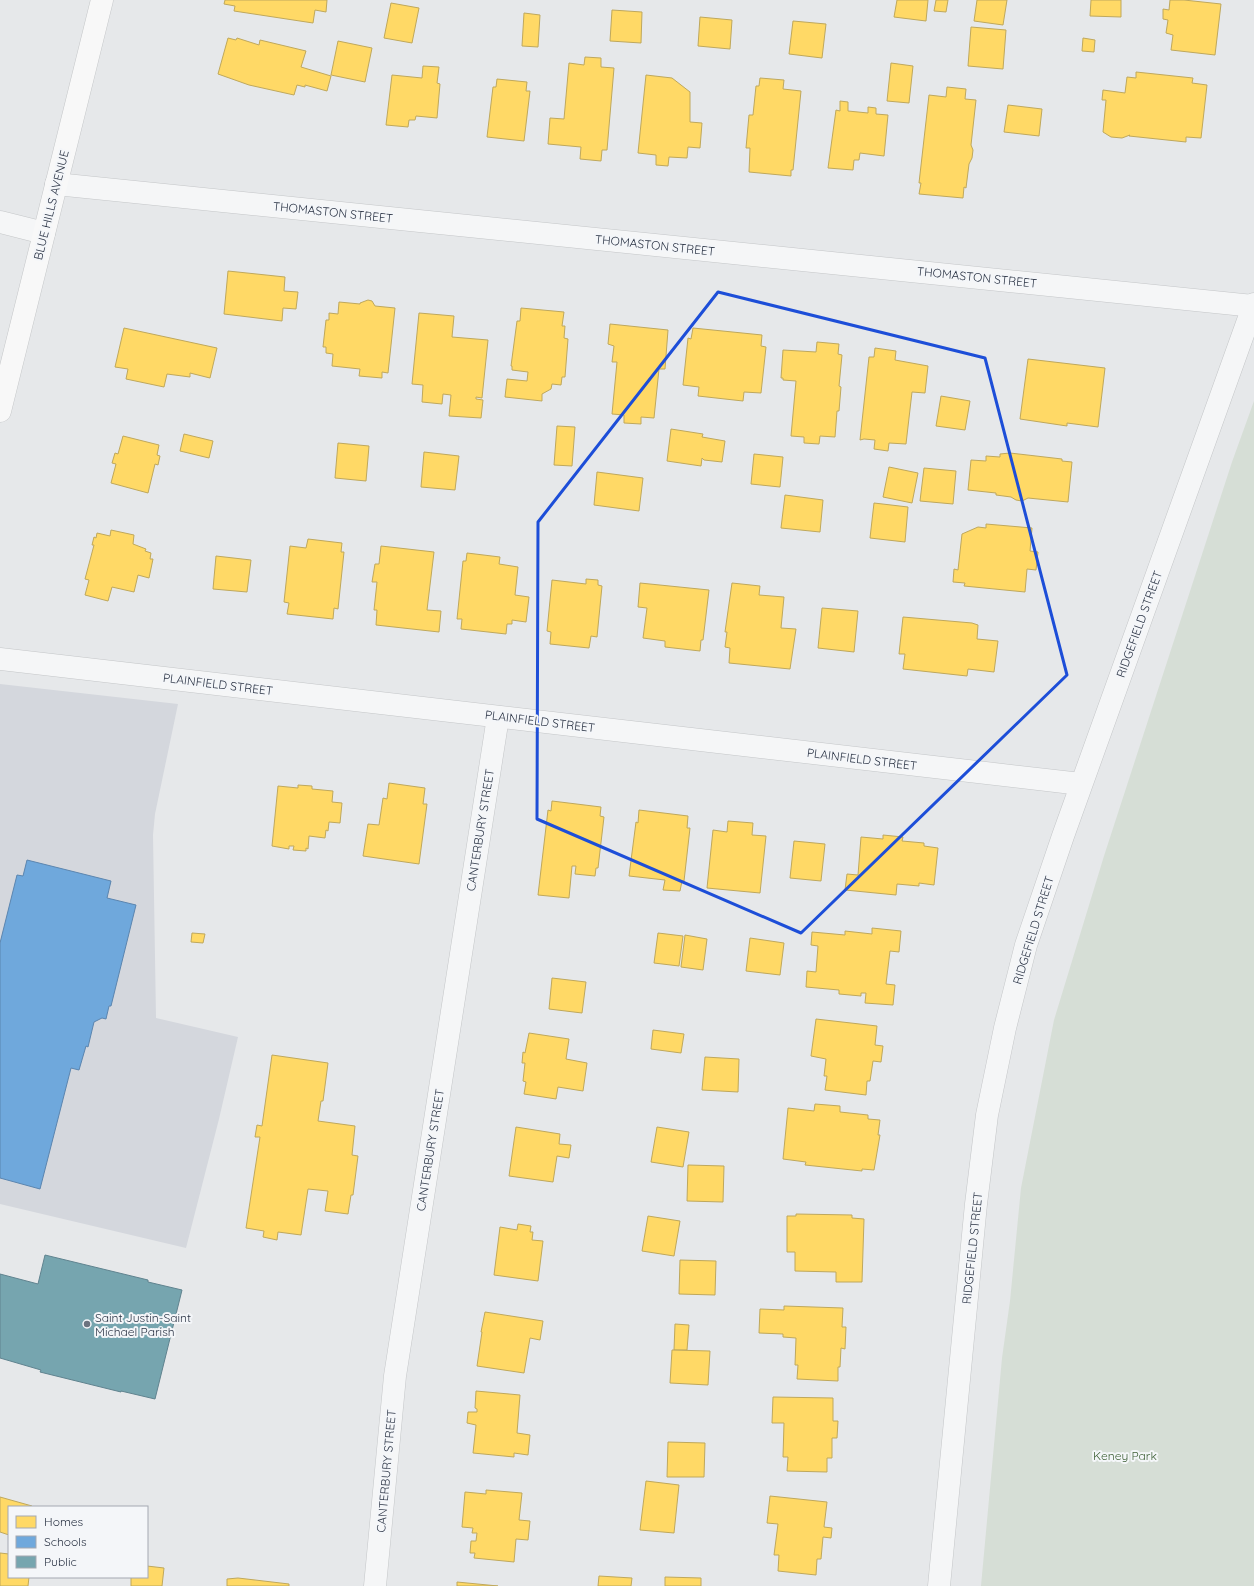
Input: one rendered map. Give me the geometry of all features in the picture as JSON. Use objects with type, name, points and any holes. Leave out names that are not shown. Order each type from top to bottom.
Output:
[{"type":"main road","name":"BLUE HILLS AVENUE","points":[[0,411],[102,0]]},
{"type":"street","name":"THOMASTON STREET","points":[[56,184],[1254,305]]},
{"type":"street","points":[[0,222],[44,233]]},
{"type":"street","name":"RIDGEFIELD STREET","points":[[939,1586],[976,1204],[987,1115],[1005,1028],[1026,945],[1081,784],[1254,305]]},
{"type":"street","name":"PLAINFIELD STREET","points":[[0,659],[1081,784]]},
{"type":"street","name":"CANTERBURY STREET","points":[[375,1586],[394,1376],[498,716]]},
{"type":"highlighted area","points":[[718,292],[985,358],[1067,675],[801,933],[537,819],[538,522]]},
{"type":"shaded area","points":[[0,684],[178,704],[155,814],[153,835],[156,1018],[238,1037],[186,1248],[0,1204]]},
{"type":"green space","name":"Keney Park","points":[[1254,401],[1254,1586],[981,1586],[1002,1358],[1010,1301],[1021,1188],[1054,1020],[1104,856],[1232,462]]},
{"type":"building: Homes","points":[[225,0],[327,0],[326,12],[315,10],[313,23],[234,11],[235,6],[224,4]]},
{"type":"building: Homes","points":[[897,0],[928,0],[926,21],[894,17]]},
{"type":"building: Homes","points":[[936,0],[948,0],[946,12],[934,11]]},
{"type":"building: Homes","points":[[977,0],[1007,0],[1003,25],[974,21]]},
{"type":"building: Homes","points":[[1091,0],[1121,0],[1121,17],[1090,16]]},
{"type":"building: Homes","points":[[1170,0],[1221,4],[1215,55],[1171,50],[1173,35],[1166,33],[1168,20],[1163,19],[1163,9],[1169,10]]},
{"type":"building: Homes","points":[[391,3],[419,8],[412,43],[384,38]]},
{"type":"building: Homes","points":[[612,10],[642,12],[641,43],[610,41]]},
{"type":"building: Homes","points":[[524,13],[540,15],[538,47],[522,46]]},
{"type":"building: Homes","points":[[700,17],[732,20],[730,49],[698,46]]},
{"type":"building: Homes","points":[[793,21],[826,24],[822,58],[789,54]]},
{"type":"building: Homes","points":[[971,27],[1006,30],[1003,69],[968,66]]},
{"type":"building: Homes","points":[[228,38],[236,40],[237,38],[259,45],[260,40],[306,51],[301,67],[331,76],[327,91],[305,85],[305,87],[297,85],[294,95],[249,85],[218,74]]},
{"type":"building: Homes","points":[[1083,38],[1095,40],[1094,52],[1082,51]]},
{"type":"building: Homes","points":[[338,41],[372,48],[365,82],[331,75]]},
{"type":"building: Homes","points":[[585,57],[601,58],[601,67],[614,68],[607,150],[602,150],[601,161],[580,159],[581,147],[548,144],[550,118],[564,119],[569,63],[584,65]]},
{"type":"building: Homes","points":[[891,63],[913,66],[909,103],[887,101]]},
{"type":"building: Homes","points":[[423,66],[439,67],[437,83],[440,84],[437,118],[416,116],[415,120],[409,120],[408,127],[386,125],[392,75],[422,78]]},
{"type":"building: Homes","points":[[1136,72],[1193,78],[1192,83],[1207,85],[1201,138],[1186,137],[1186,142],[1129,136],[1130,135],[1122,138],[1111,137],[1103,132],[1106,100],[1102,100],[1103,90],[1125,93],[1127,77],[1136,78]]},
{"type":"building: Homes","points":[[646,75],[672,78],[690,92],[690,122],[702,123],[700,148],[688,147],[687,158],[669,157],[668,166],[656,165],[656,155],[638,153]]},
{"type":"building: Homes","points":[[760,78],[784,80],[783,89],[801,91],[793,170],[791,170],[791,176],[749,172],[750,148],[746,148],[749,115],[753,115],[756,86],[759,86]]},
{"type":"building: Homes","points":[[497,79],[527,82],[526,91],[530,91],[524,141],[487,137],[493,87],[496,87]]},
{"type":"building: Homes","points":[[947,87],[966,89],[965,99],[976,100],[971,145],[973,150],[972,158],[969,164],[966,188],[964,187],[963,198],[919,194],[929,95],[946,97]]},
{"type":"building: Homes","points":[[840,101],[848,102],[848,111],[868,113],[868,107],[876,108],[876,114],[888,115],[884,156],[860,153],[859,160],[854,160],[853,170],[828,168],[836,110],[840,111]]},
{"type":"building: Homes","points":[[1008,105],[1042,109],[1039,136],[1004,132]]},
{"type":"building: Homes","points":[[228,271],[285,277],[284,291],[298,292],[296,309],[283,308],[282,321],[224,314]]},
{"type":"building: Homes","points":[[368,300],[372,301],[375,306],[395,308],[388,373],[382,372],[382,378],[359,376],[360,369],[332,366],[333,354],[326,353],[326,347],[323,347],[326,320],[329,320],[329,313],[338,314],[339,302],[360,304]]},
{"type":"building: Homes","points":[[521,308],[564,312],[562,326],[565,326],[564,338],[568,339],[565,377],[562,377],[561,385],[552,384],[551,389],[542,394],[542,401],[505,397],[507,379],[527,381],[528,372],[512,370],[511,366],[517,321],[520,321]]},
{"type":"building: Homes","points":[[419,313],[454,316],[452,337],[488,340],[482,398],[476,397],[476,399],[483,400],[481,418],[449,416],[451,395],[443,394],[442,404],[422,402],[423,385],[412,384]]},
{"type":"building: Homes","points":[[610,324],[668,330],[665,369],[659,369],[654,418],[641,417],[641,424],[624,423],[624,415],[612,414],[617,362],[612,362],[614,346],[608,344]]},
{"type":"building: Homes","points":[[124,328],[217,348],[210,378],[190,373],[190,377],[167,374],[164,387],[126,379],[128,369],[115,367]]},
{"type":"building: Homes","points":[[693,328],[762,335],[761,346],[766,347],[761,393],[744,392],[743,401],[698,396],[699,387],[683,385],[688,338],[691,339]]},
{"type":"building: Homes","points":[[817,342],[839,344],[838,354],[842,355],[839,386],[841,387],[839,411],[837,411],[835,437],[820,436],[819,444],[804,443],[804,437],[791,436],[796,381],[783,380],[783,378],[781,378],[783,350],[816,352]]},
{"type":"building: Homes","points":[[875,348],[896,351],[895,360],[928,366],[925,393],[912,392],[906,444],[889,443],[888,451],[874,449],[875,440],[860,440],[869,357],[874,357]]},
{"type":"building: Homes","points":[[1028,359],[1105,368],[1098,427],[1067,423],[1067,426],[1020,419]]},
{"type":"building: Homes","points":[[941,396],[970,401],[965,430],[936,426]]},
{"type":"building: Homes","points":[[557,426],[575,427],[572,466],[554,465]]},
{"type":"building: Homes","points":[[671,429],[703,434],[702,437],[725,441],[722,462],[704,460],[702,458],[701,466],[667,461]]},
{"type":"building: Homes","points":[[184,434],[213,441],[209,458],[180,451]]},
{"type":"building: Homes","points":[[123,436],[159,445],[157,455],[160,456],[158,465],[155,464],[148,493],[111,483],[116,464],[112,463],[115,453],[118,454]]},
{"type":"building: Homes","points":[[338,443],[369,446],[366,481],[335,478]]},
{"type":"building: Homes","points":[[424,452],[459,456],[455,490],[421,487]]},
{"type":"building: Homes","points":[[1010,453],[1062,459],[1062,461],[1072,462],[1068,502],[1028,498],[1022,501],[1011,497],[996,495],[996,493],[968,490],[971,460],[986,461],[986,456],[1000,457],[1000,454]]},
{"type":"building: Homes","points":[[754,454],[783,457],[780,487],[751,484]]},
{"type":"building: Homes","points":[[889,467],[918,473],[912,503],[883,497]]},
{"type":"building: Homes","points":[[924,468],[956,471],[953,504],[920,501]]},
{"type":"building: Homes","points":[[597,472],[643,478],[639,511],[594,505]]},
{"type":"building: Homes","points":[[785,495],[823,500],[820,532],[781,528]]},
{"type":"building: Homes","points":[[874,503],[908,507],[905,542],[870,538]]},
{"type":"building: Homes","points":[[986,524],[1032,528],[1030,551],[1038,552],[1036,570],[1027,569],[1025,592],[964,586],[965,583],[953,582],[954,569],[958,570],[962,534],[978,527],[986,528]]},
{"type":"building: Homes","points":[[111,530],[134,535],[133,544],[146,549],[145,551],[151,553],[150,559],[153,559],[149,578],[138,575],[134,592],[112,587],[108,601],[85,595],[89,580],[85,579],[94,545],[92,545],[94,537],[96,538],[97,533],[110,536]]},
{"type":"building: Homes","points":[[308,539],[342,543],[341,552],[344,552],[338,609],[334,608],[333,619],[287,614],[289,603],[284,602],[290,546],[306,548]]},
{"type":"building: Homes","points":[[381,546],[434,552],[427,610],[441,611],[439,632],[376,625],[377,610],[374,610],[377,582],[372,582],[375,564],[379,564]]},
{"type":"building: Homes","points":[[467,553],[500,557],[499,564],[518,567],[515,595],[529,597],[526,622],[512,620],[512,624],[507,624],[506,634],[461,629],[462,619],[457,619],[463,561],[466,561]]},
{"type":"building: Homes","points":[[216,556],[251,560],[247,592],[213,589]]},
{"type":"building: Homes","points":[[586,579],[598,580],[598,585],[602,586],[597,637],[591,636],[589,648],[550,644],[551,632],[547,631],[552,580],[586,584]]},
{"type":"building: Homes","points":[[640,583],[709,590],[703,640],[701,640],[700,651],[665,647],[665,641],[643,638],[647,608],[638,607]]},
{"type":"building: Homes","points":[[732,583],[760,586],[759,595],[784,597],[781,628],[796,629],[790,669],[729,663],[730,648],[725,647],[727,632],[725,632]]},
{"type":"building: Homes","points":[[822,608],[858,611],[854,652],[818,648]]},
{"type":"building: Homes","points":[[903,617],[972,623],[978,625],[977,639],[998,641],[994,672],[968,669],[967,676],[903,669],[905,654],[899,654]]},
{"type":"building: Homes","points":[[389,783],[425,788],[423,804],[427,804],[419,864],[363,856],[368,824],[379,825],[383,798],[387,799]]},
{"type":"building: Homes","points":[[298,785],[312,786],[312,789],[333,791],[332,802],[342,803],[340,823],[329,822],[328,831],[326,830],[325,838],[309,836],[308,849],[306,848],[306,851],[293,850],[294,846],[289,846],[289,849],[272,846],[278,786],[298,788]]},
{"type":"building: Homes","points":[[552,801],[601,807],[600,816],[604,817],[598,868],[596,868],[595,876],[575,874],[576,866],[572,866],[569,898],[538,895],[548,810],[551,811]]},
{"type":"building: Homes","points":[[639,810],[688,816],[687,828],[690,828],[684,881],[682,881],[680,891],[663,890],[665,880],[629,876]]},
{"type":"building: Homes","points":[[728,821],[753,823],[752,835],[766,836],[760,893],[707,888],[713,830],[727,832]]},
{"type":"building: Homes","points":[[883,835],[903,837],[902,841],[924,843],[924,846],[938,848],[934,885],[919,883],[919,886],[897,884],[896,895],[845,890],[847,874],[858,875],[861,837],[883,839]]},
{"type":"building: Homes","points":[[794,841],[825,844],[821,881],[790,878]]},
{"type":"building: Homes","points":[[872,928],[901,931],[899,952],[890,951],[886,984],[895,985],[893,1005],[865,1003],[866,993],[861,993],[861,996],[839,994],[839,990],[806,987],[807,971],[816,972],[818,946],[811,945],[812,932],[845,935],[845,931],[872,934]]},
{"type":"building: Homes","points":[[192,933],[205,934],[203,943],[191,942]]},
{"type":"building: Homes","points":[[658,933],[683,936],[679,966],[654,963]]},
{"type":"building: Homes","points":[[685,935],[707,939],[703,970],[681,967]]},
{"type":"building: Homes","points":[[750,938],[784,943],[780,975],[746,971]]},
{"type":"building: Homes","points":[[552,978],[586,982],[582,1013],[549,1009]]},
{"type":"building: Homes","points":[[816,1019],[877,1026],[875,1045],[883,1046],[881,1062],[873,1061],[870,1081],[867,1081],[866,1095],[825,1090],[827,1076],[824,1076],[826,1059],[811,1056]]},
{"type":"building: Homes","points":[[653,1030],[684,1034],[681,1053],[651,1049]]},
{"type":"building: Homes","points":[[529,1033],[569,1039],[566,1059],[587,1063],[583,1091],[558,1087],[556,1099],[524,1094],[526,1082],[523,1081],[525,1063],[522,1063],[523,1052],[525,1053]]},
{"type":"building: Homes","points":[[272,1055],[328,1063],[323,1101],[321,1101],[318,1121],[355,1126],[352,1155],[358,1156],[353,1195],[351,1195],[348,1214],[325,1211],[328,1191],[308,1189],[301,1235],[278,1232],[277,1240],[263,1237],[264,1231],[246,1228],[260,1137],[255,1137],[257,1125],[262,1126]]},
{"type":"building: Homes","points":[[705,1057],[739,1059],[738,1092],[702,1090]]},
{"type":"building: Homes","points":[[815,1104],[840,1106],[840,1112],[868,1115],[868,1119],[880,1120],[878,1135],[880,1135],[874,1170],[862,1169],[862,1171],[805,1165],[806,1162],[783,1159],[788,1108],[814,1111]]},
{"type":"building: Homes","points":[[516,1127],[560,1134],[559,1144],[571,1145],[569,1158],[557,1156],[553,1182],[509,1176]]},
{"type":"building: Homes","points":[[657,1127],[689,1132],[683,1167],[651,1162]]},
{"type":"building: Homes","points":[[688,1165],[724,1166],[723,1202],[687,1201]]},
{"type":"building: Homes","points":[[796,1214],[852,1215],[852,1218],[864,1219],[862,1282],[836,1282],[836,1272],[795,1271],[795,1252],[787,1252],[787,1216],[796,1216]]},
{"type":"building: Homes","points":[[648,1216],[680,1221],[674,1256],[642,1251]]},
{"type":"building: Homes","points":[[518,1224],[531,1226],[530,1232],[533,1232],[532,1240],[543,1241],[538,1281],[494,1275],[500,1227],[517,1230]]},
{"type":"building: Homes","points":[[680,1260],[716,1261],[715,1295],[679,1294]]},
{"type":"building: Homes","points":[[784,1306],[843,1308],[842,1327],[846,1327],[845,1349],[841,1348],[840,1367],[838,1367],[838,1381],[797,1379],[798,1365],[795,1365],[796,1338],[783,1337],[783,1334],[759,1333],[760,1309],[784,1310]]},
{"type":"building: Homes","points":[[485,1312],[543,1321],[540,1340],[530,1338],[524,1373],[477,1366]]},
{"type":"building: Homes","points":[[675,1324],[689,1325],[687,1350],[674,1350]]},
{"type":"building: Homes","points":[[672,1350],[710,1351],[708,1385],[670,1383]]},
{"type":"building: Homes","points":[[476,1391],[520,1395],[517,1433],[530,1435],[528,1455],[514,1453],[514,1457],[473,1453],[476,1425],[467,1423],[468,1412],[477,1412],[477,1409],[475,1408]]},
{"type":"building: Homes","points":[[773,1397],[833,1398],[833,1421],[838,1421],[837,1438],[832,1438],[832,1458],[827,1458],[827,1472],[787,1471],[788,1457],[783,1457],[784,1423],[772,1423]]},
{"type":"building: Homes","points":[[668,1442],[705,1443],[704,1477],[667,1477]]},
{"type":"building: Homes","points":[[646,1481],[679,1485],[674,1533],[640,1530]]},
{"type":"building: Homes","points":[[486,1490],[522,1493],[519,1520],[530,1521],[528,1540],[516,1539],[514,1562],[474,1558],[475,1553],[470,1553],[471,1541],[476,1541],[477,1533],[472,1533],[473,1528],[462,1527],[465,1492],[486,1494]]},
{"type":"building: Homes","points":[[770,1496],[827,1502],[824,1527],[832,1528],[831,1538],[823,1537],[821,1559],[817,1559],[816,1575],[778,1571],[779,1555],[774,1555],[778,1524],[767,1523]]},
{"type":"building: Homes","points":[[0,1497],[32,1506],[8,1506],[8,1535],[0,1532]]},
{"type":"building: Homes","points":[[0,1553],[8,1554],[8,1578],[29,1578],[28,1586],[0,1586]]},
{"type":"building: Homes","points":[[148,1566],[164,1568],[162,1586],[131,1586],[131,1578],[148,1578]]},
{"type":"building: Homes","points":[[599,1576],[632,1578],[631,1586],[598,1586]]},
{"type":"building: Homes","points":[[665,1577],[701,1578],[701,1586],[665,1586]]},
{"type":"building: Homes","points":[[238,1578],[289,1584],[289,1586],[227,1586],[227,1579]]},
{"type":"building: Homes","points":[[457,1582],[498,1586],[457,1586]]},
{"type":"building: Schools","points":[[27,860],[111,881],[107,898],[136,905],[111,1006],[109,1006],[106,1019],[102,1018],[94,1022],[88,1047],[86,1046],[79,1070],[71,1068],[40,1189],[0,1178],[0,943],[17,875],[23,876]]},
{"type":"building: Public","name":"Saint Justin-Saint Michael Parish","points":[[45,1255],[148,1280],[148,1282],[182,1290],[155,1399],[40,1372],[41,1370],[0,1358],[0,1274],[38,1284]]},
{"type":"place","name":"Saint Justin-Saint Michael Parish","points":[[87,1324]]}]
